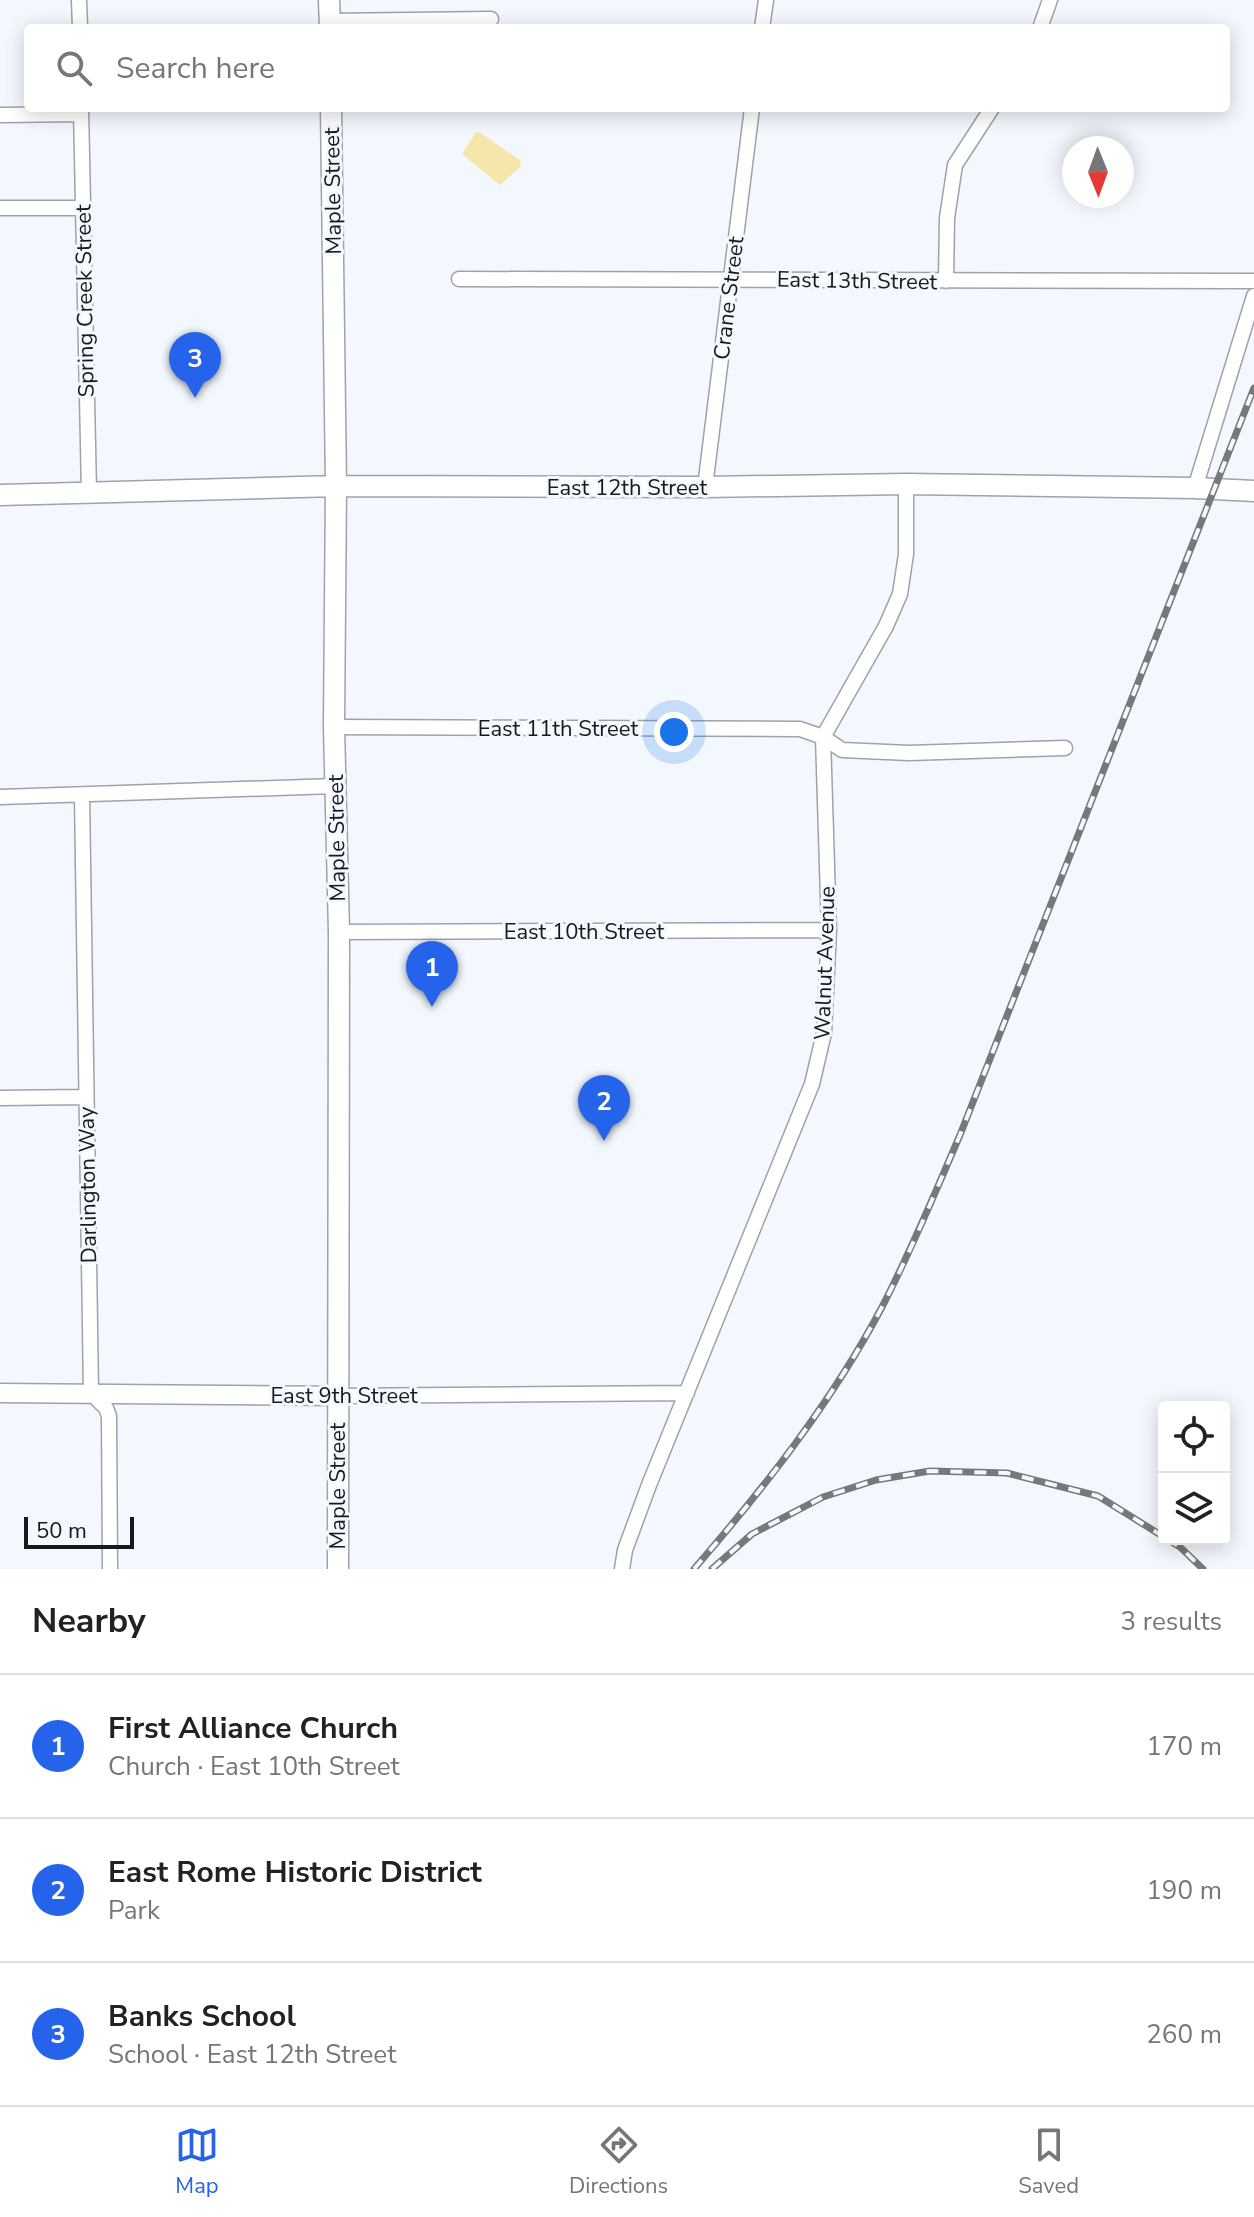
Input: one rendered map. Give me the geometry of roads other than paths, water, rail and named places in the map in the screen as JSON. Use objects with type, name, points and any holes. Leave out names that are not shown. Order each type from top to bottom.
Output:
[{"type":"main road","name":"Maple Street","points":[[331,112],[336,486],[334,727],[339,932],[338,1569]]},
{"type":"main road","name":"East 12th Street","points":[[0,495],[336,486],[906,484],[1254,491]]},
{"type":"street","points":[[79,0],[80,24]]},
{"type":"street","points":[[763,24],[766,0]]},
{"type":"street","points":[[1041,24],[1050,0]]},
{"type":"street","points":[[329,16],[491,19]]},
{"type":"street","points":[[0,115],[61,112]]},
{"type":"street","name":"Spring Creek Street","points":[[81,112],[89,493]]},
{"type":"street","name":"Crane Street","points":[[705,487],[751,112]]},
{"type":"street","points":[[946,281],[947,218],[955,165],[989,112]]},
{"type":"street","points":[[0,208],[82,208]]},
{"type":"street","name":"East 13th Street","points":[[459,279],[1254,281]]},
{"type":"street","points":[[1195,488],[1254,296]]},
{"type":"street","points":[[823,737],[886,626],[900,594],[906,554],[906,484]]},
{"type":"street","name":"East 11th Street","points":[[334,727],[800,729],[823,737],[842,750],[909,753],[1065,748]]},
{"type":"street","name":"Walnut Avenue","points":[[622,1569],[625,1550],[649,1485],[819,1061],[824,1033],[829,930],[823,737]]},
{"type":"street","points":[[0,797],[335,786]]},
{"type":"street","name":"Darlington Way","points":[[82,795],[91,1393],[106,1408],[109,1416],[110,1569]]},
{"type":"street","name":"East 10th Street","points":[[339,932],[829,930]]},
{"type":"street","points":[[0,1098],[85,1097]]},
{"type":"street","name":"East 9th Street","points":[[0,1393],[337,1396],[687,1393]]},
{"type":"railway","points":[[694,1569],[771,1476],[819,1410],[862,1342],[903,1265],[960,1135],[1254,388]]},
{"type":"railway","points":[[712,1569],[752,1534],[823,1497],[876,1480],[930,1471],[1007,1473],[1098,1496],[1158,1533]]},
{"type":"railway","points":[[1177,1545],[1203,1569]]},
{"type":"place","name":"Banks School","points":[[195,398]]},
{"type":"place","name":"First Alliance Church","points":[[432,1007]]},
{"type":"place","name":"East Rome Historic District","points":[[604,1141]]}]
